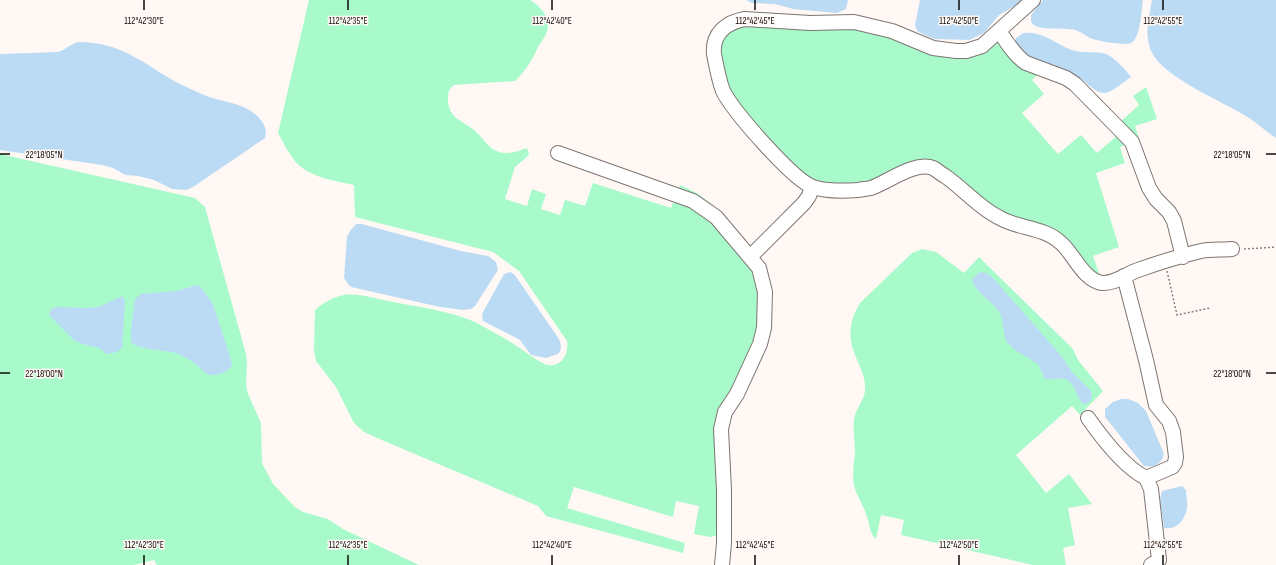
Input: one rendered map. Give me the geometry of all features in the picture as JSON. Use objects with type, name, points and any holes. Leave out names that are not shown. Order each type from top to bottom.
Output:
[{"type":"street","points":[[1033,0],[982,46],[966,50],[956,51],[933,48],[892,31],[854,22],[810,23],[745,19],[734,21],[725,26],[718,36],[714,53],[721,85],[732,104],[763,143],[784,165],[812,187],[842,191],[871,188],[913,169],[925,167],[933,168],[999,218],[1054,237],[1069,251],[1086,274],[1095,281],[1104,283],[1112,282],[1137,270],[1202,251],[1232,249]]},
{"type":"street","points":[[999,30],[1012,51],[1020,60],[1066,78],[1075,84],[1132,142],[1149,188],[1156,199],[1169,212],[1174,221],[1182,257]]},
{"type":"street","points":[[558,153],[693,201],[716,217],[751,256],[759,268],[764,283],[764,328],[760,344],[737,394],[725,412],[722,424],[724,543],[722,565]]},
{"type":"street","points":[[751,256],[804,203],[809,196],[812,187]]},
{"type":"street","points":[[1124,276],[1156,405],[1169,421],[1173,432],[1176,451],[1175,463],[1172,466],[1146,478]]},
{"type":"street","points":[[1088,418],[1103,439],[1137,473],[1146,478],[1151,489],[1159,560],[1151,565]]},
{"type":"path","points":[[1232,249],[1276,247]]},
{"type":"path","points":[[1165,262],[1177,315],[1210,308]]},
{"type":"green space","points":[[309,0],[530,0],[544,12],[548,26],[545,37],[523,73],[515,81],[454,85],[448,94],[450,110],[453,114],[469,126],[492,148],[499,152],[506,153],[527,148],[529,155],[515,167],[505,199],[527,206],[532,189],[546,194],[541,209],[560,215],[565,200],[585,206],[593,183],[671,208],[680,185],[697,193],[713,205],[751,247],[762,313],[754,344],[721,411],[720,534],[710,537],[694,534],[699,506],[676,501],[673,517],[574,487],[567,508],[685,543],[683,553],[546,516],[538,506],[377,438],[364,432],[354,423],[336,387],[316,361],[314,350],[315,310],[336,297],[344,295],[361,295],[454,314],[479,324],[548,365],[557,364],[564,359],[567,351],[567,341],[519,271],[493,252],[355,217],[354,185],[330,180],[306,171],[294,160],[278,133]]},
{"type":"green space","points":[[745,22],[853,24],[932,51],[997,41],[1041,72],[1032,80],[1044,94],[1022,113],[1058,154],[1081,135],[1097,153],[1125,129],[1119,123],[1139,105],[1133,96],[1146,87],[1157,119],[1135,126],[1140,141],[1120,147],[1125,163],[1096,173],[1119,247],[1093,256],[1101,279],[1071,249],[1011,221],[934,165],[870,185],[842,189],[804,179],[734,103],[717,53],[720,37]]},
{"type":"green space","points":[[0,154],[195,198],[205,207],[246,354],[246,385],[248,394],[261,423],[262,463],[273,484],[295,507],[303,512],[328,519],[343,529],[419,565],[157,565],[154,560],[134,565],[0,565]]},
{"type":"green space","points":[[922,249],[936,252],[964,273],[979,257],[1073,349],[1078,360],[1103,391],[1080,415],[1072,406],[1016,455],[1046,493],[1069,474],[1092,504],[1068,508],[1075,545],[1063,548],[1066,565],[1033,565],[901,535],[904,520],[881,515],[876,539],[871,533],[867,516],[853,482],[855,452],[854,419],[856,411],[864,395],[865,382],[852,346],[850,333],[852,320],[860,303],[912,253]]},
{"type":"water","points":[[746,0],[848,0],[846,9],[837,13],[793,9],[775,4],[752,3]]},
{"type":"water","points":[[920,0],[1022,0],[1020,3],[999,15],[984,33],[969,40],[936,39],[917,31],[915,25]]},
{"type":"water","points":[[1043,0],[1143,0],[1137,36],[1131,43],[1117,43],[1091,39],[1075,30],[1039,27],[1031,22],[1031,15]]},
{"type":"water","points":[[1152,0],[1276,0],[1276,138],[1238,111],[1180,80],[1158,61],[1151,51],[1147,32]]},
{"type":"water","points":[[1023,33],[1044,36],[1075,51],[1106,54],[1120,64],[1131,77],[1111,91],[1105,93],[1098,92],[1074,75],[1021,54],[1015,43],[1016,38]]},
{"type":"water","points":[[78,42],[107,45],[119,49],[176,82],[197,92],[249,110],[258,116],[264,124],[266,131],[265,138],[187,190],[172,189],[154,180],[138,176],[125,175],[113,168],[102,165],[0,150],[0,54],[58,52]]},
{"type":"water","points":[[356,224],[362,224],[461,251],[488,256],[496,262],[498,270],[475,306],[471,309],[464,310],[440,307],[351,287],[344,278],[347,237]]},
{"type":"water","points":[[510,272],[514,274],[558,338],[561,348],[558,354],[546,358],[531,355],[520,340],[483,321],[482,314],[504,274]]},
{"type":"water","points":[[980,272],[987,273],[995,280],[1063,358],[1072,372],[1090,390],[1092,394],[1091,400],[1087,404],[1083,404],[1068,380],[1045,379],[1038,364],[1015,350],[1006,341],[1001,315],[973,283],[972,279]]},
{"type":"water","points":[[197,285],[200,286],[213,304],[232,363],[229,369],[219,374],[207,374],[193,362],[176,353],[139,347],[131,342],[131,329],[135,299],[141,294],[176,291]]},
{"type":"water","points":[[123,296],[125,302],[122,348],[117,352],[107,354],[99,348],[82,344],[74,340],[49,315],[53,308],[98,307]]},
{"type":"water","points":[[1121,399],[1128,399],[1138,403],[1146,411],[1164,454],[1159,463],[1154,466],[1144,466],[1105,417],[1105,409],[1113,402]]},
{"type":"water","points":[[1182,486],[1186,490],[1186,513],[1179,524],[1173,528],[1164,528],[1160,499],[1162,491]]}]
